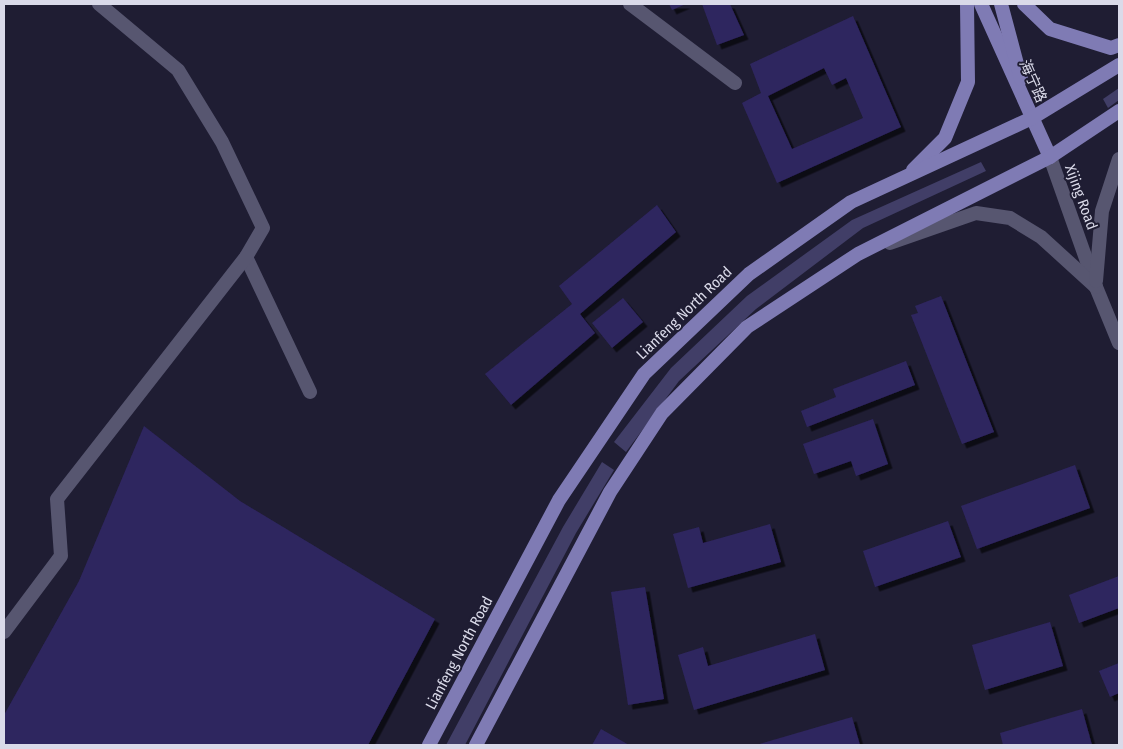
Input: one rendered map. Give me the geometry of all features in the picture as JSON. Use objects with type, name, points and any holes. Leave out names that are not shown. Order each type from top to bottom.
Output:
[{"type":"main road","points":[[851,202],[910,172],[945,138],[968,82],[967,4]]},
{"type":"main road","name":"海宁路","points":[[980,4],[1032,118]]},
{"type":"main road","name":"海宁路","points":[[1002,4],[1032,118]]},
{"type":"main road","points":[[1024,4],[1050,29],[1111,48],[1119,45]]},
{"type":"main road","name":"Lianfeng North Road","points":[[429,745],[558,500],[644,374],[749,274],[851,202],[1032,118],[1119,65]]},
{"type":"main road","points":[[476,745],[610,492],[662,413],[747,327],[858,254],[1050,157],[1119,112]]},
{"type":"main road","name":"Xijing Road","points":[[1032,118],[1050,157]]},
{"type":"street","points":[[4,632],[61,556],[57,499],[246,257],[263,228],[222,142],[178,70],[99,4]]},
{"type":"street","points":[[630,4],[735,83]]},
{"type":"street","name":"Xijing Road","points":[[1050,157],[1096,287]]},
{"type":"street","points":[[1096,287],[1102,211],[1119,159]]},
{"type":"street","points":[[858,254],[976,213],[1010,218],[1041,237],[1096,287],[1119,343]]},
{"type":"street","points":[[246,257],[310,392]]},
{"type":"shaded area","points":[[1119,88],[1119,100],[1108,108],[1103,99]]},
{"type":"shaded area","points":[[981,162],[986,171],[863,228],[756,309],[679,381],[626,452],[614,442],[671,368],[747,296],[852,220]]},
{"type":"shaded area","points":[[602,462],[614,470],[576,533],[465,745],[446,745],[563,527]]},
{"type":"building","points":[[669,4],[686,4],[672,10]]},
{"type":"building","points":[[702,4],[730,4],[744,35],[717,45]]},
{"type":"building","points":[[853,16],[901,127],[777,183],[742,103],[761,93],[750,64]],"holes":[[[824,68],[832,85],[846,78],[863,118],[792,149],[768,96]]]},
{"type":"building","points":[[657,205],[676,232],[580,314],[595,333],[511,405],[485,374],[572,304],[559,286]]},
{"type":"building","points":[[941,296],[994,432],[962,444],[911,315],[918,313],[915,306]]},
{"type":"building","points":[[623,298],[643,322],[612,348],[592,323]]},
{"type":"building","points":[[906,361],[915,385],[807,427],[801,411],[836,397],[833,389]]},
{"type":"building","points":[[873,419],[888,464],[856,476],[851,461],[814,474],[803,444]]},
{"type":"building","points":[[144,426],[240,501],[435,619],[368,745],[4,745],[4,715],[79,581]]},
{"type":"building","points":[[1075,465],[1090,508],[977,549],[961,506]]},
{"type":"building","points":[[948,521],[961,557],[875,587],[863,551]]},
{"type":"building","points":[[770,524],[781,562],[688,588],[673,534],[699,527],[703,543]]},
{"type":"building","points":[[1119,576],[1119,608],[1079,623],[1069,595]]},
{"type":"building","points":[[645,587],[664,699],[628,705],[611,592]]},
{"type":"building","points":[[1050,622],[1063,666],[985,690],[972,645]]},
{"type":"building","points":[[815,634],[825,670],[694,710],[678,655],[703,647],[708,666]]},
{"type":"building","points":[[1119,663],[1119,693],[1110,697],[1099,671]]},
{"type":"building","points":[[1082,709],[1092,745],[1003,745],[1000,733]]},
{"type":"building","points":[[852,717],[860,745],[756,745]]},
{"type":"building","points":[[601,729],[629,745],[592,745]]}]
